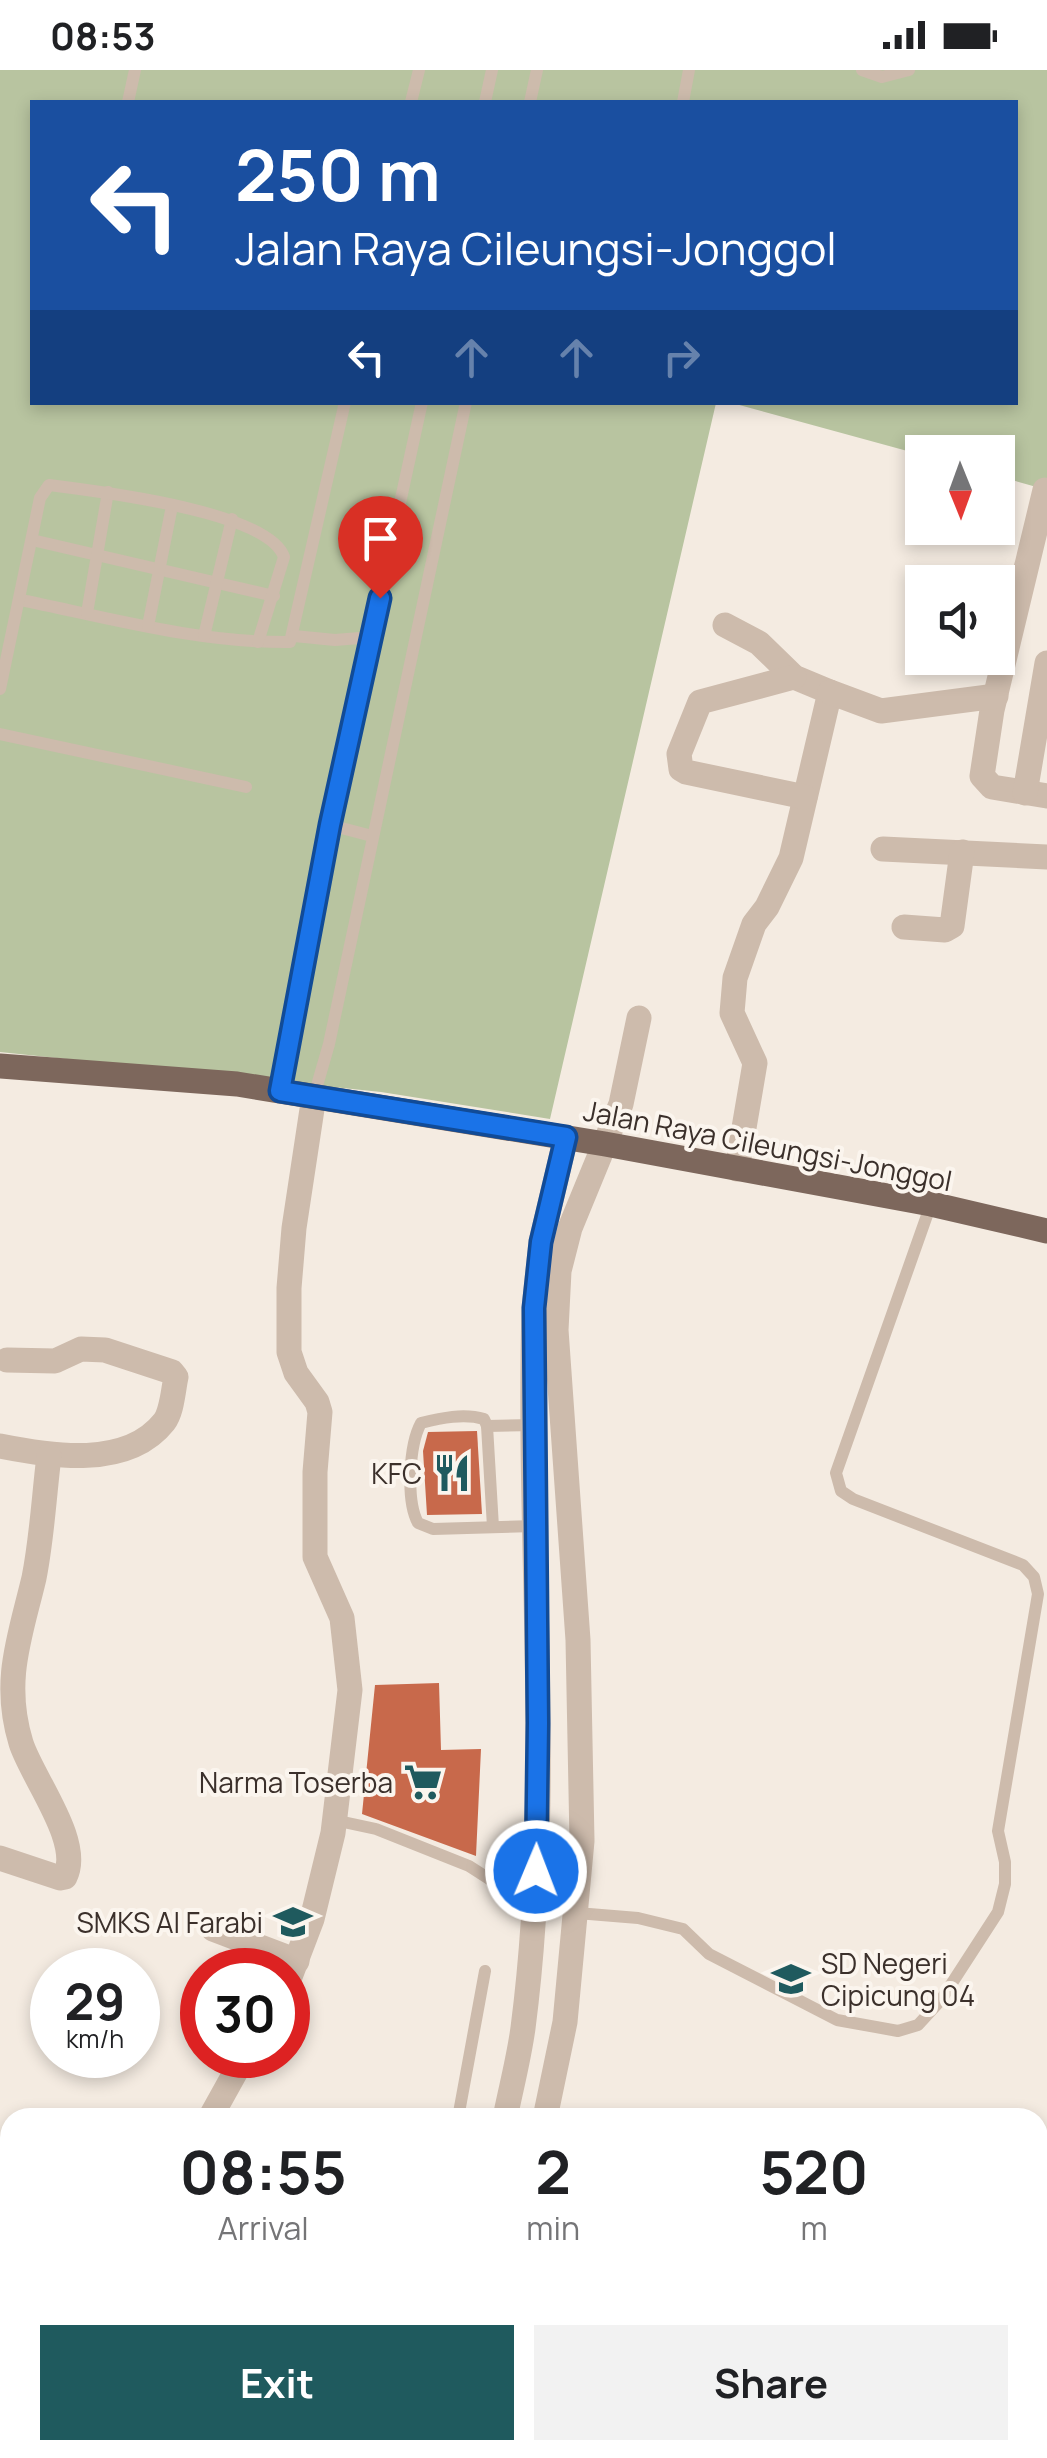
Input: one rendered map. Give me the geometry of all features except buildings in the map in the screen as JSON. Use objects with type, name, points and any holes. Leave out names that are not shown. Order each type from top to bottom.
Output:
[{"type":"main road","name":"Jalan Raya Cileungsi-Jonggol","points":[[0,1066],[236,1084],[314,1096],[605,1144],[930,1204],[1047,1231]]},
{"type":"street","points":[[1045,490],[996,696],[983,779],[992,787],[1036,795],[1047,663]]},
{"type":"street","points":[[725,625],[759,643],[794,677],[881,711],[996,696]]},
{"type":"street","points":[[794,677],[700,702],[678,759],[686,772],[805,797]]},
{"type":"street","points":[[737,1169],[755,1063],[732,1013],[735,978],[754,924],[767,907],[791,858],[830,692]]},
{"type":"street","points":[[883,849],[1047,857]]},
{"type":"street","points":[[904,926],[945,930],[952,926],[962,852]]},
{"type":"street","points":[[547,2108],[565,2022],[582,1841],[577,1620],[556,1312],[559,1271],[570,1228],[620,1104],[639,1018]]},
{"type":"street","points":[[301,1948],[312,1920],[334,1820],[350,1690],[342,1618],[315,1556],[314,1472],[320,1412],[296,1373],[289,1352],[293,1243],[314,1096]]},
{"type":"street","points":[[507,2108],[523,2031],[535,1908],[534,1320],[541,1242],[566,1137]]},
{"type":"street","points":[[0,1446],[50,1456],[122,1449],[150,1436],[166,1420],[176,1377],[172,1372],[105,1350],[81,1349],[55,1360],[7,1360]]},
{"type":"street","points":[[0,1858],[60,1878],[68,1872],[69,1851],[21,1744],[12,1700],[12,1664],[34,1575],[50,1456]]},
{"type":"street","points":[[536,1622],[577,1620]]},
{"type":"street","points":[[213,1929],[248,1948]]},
{"type":"street","points":[[216,2108],[232,2078]]},
{"type":"lane","points":[[128,100],[135,70]]},
{"type":"lane","points":[[412,100],[419,70]]},
{"type":"lane","points":[[485,100],[492,70]]},
{"type":"lane","points":[[530,100],[537,70]]},
{"type":"lane","points":[[683,100],[689,70]]},
{"type":"lane","points":[[862,70],[882,78],[909,70]]},
{"type":"lane","points":[[20,600],[204,636],[290,642],[344,405]]},
{"type":"lane","points":[[280,1091],[330,825],[421,405]]},
{"type":"lane","points":[[314,1096],[329,1044],[465,405]]},
{"type":"lane","points":[[0,689],[41,494],[49,486],[108,492],[232,519],[273,540],[284,557],[258,642]]},
{"type":"lane","points":[[87,613],[108,492]]},
{"type":"lane","points":[[148,626],[172,506]]},
{"type":"lane","points":[[204,636],[232,519]]},
{"type":"lane","points":[[32,540],[274,596]]},
{"type":"lane","points":[[294,636],[335,640],[372,637]]},
{"type":"lane","points":[[0,734],[246,787]]},
{"type":"lane","points":[[330,825],[372,836]]},
{"type":"lane","points":[[576,1913],[638,1918],[683,1929],[708,1954],[838,2020],[886,2031],[918,2024],[930,2012],[998,1912],[1005,1873],[998,1831],[1038,1594],[1034,1577],[1024,1565],[853,1499],[841,1491],[836,1473],[930,1204]]},
{"type":"lane","points":[[493,1527],[484,1419],[476,1416],[420,1423],[413,1438],[411,1506],[418,1523],[433,1529],[534,1526]]},
{"type":"lane","points":[[487,1426],[534,1425]]},
{"type":"lane","points":[[334,1820],[376,1829],[469,1866],[535,1908]]},
{"type":"lane","points":[[460,2108],[486,1971]]},
{"type":"green space","points":[[0,70],[1047,70],[1047,490],[1015,481],[1015,435],[905,435],[905,450],[739,405],[1018,405],[1018,100],[30,100],[30,405],[716,405],[550,1119],[381,1092],[0,1052]]},
{"type":"place","name":"KFC","points":[[452,1473]]},
{"type":"place","name":"Narma Toserba","points":[[423,1782]]},
{"type":"place","name":"SMKS Al Farabi","points":[[293,1922]]},
{"type":"place","name":"SD Negeri Cipicung 04","points":[[791,1979]]},
{"type":"route","points":[[380,598],[330,825],[280,1091],[566,1137],[541,1242],[533,1330],[536,1871]]}]
